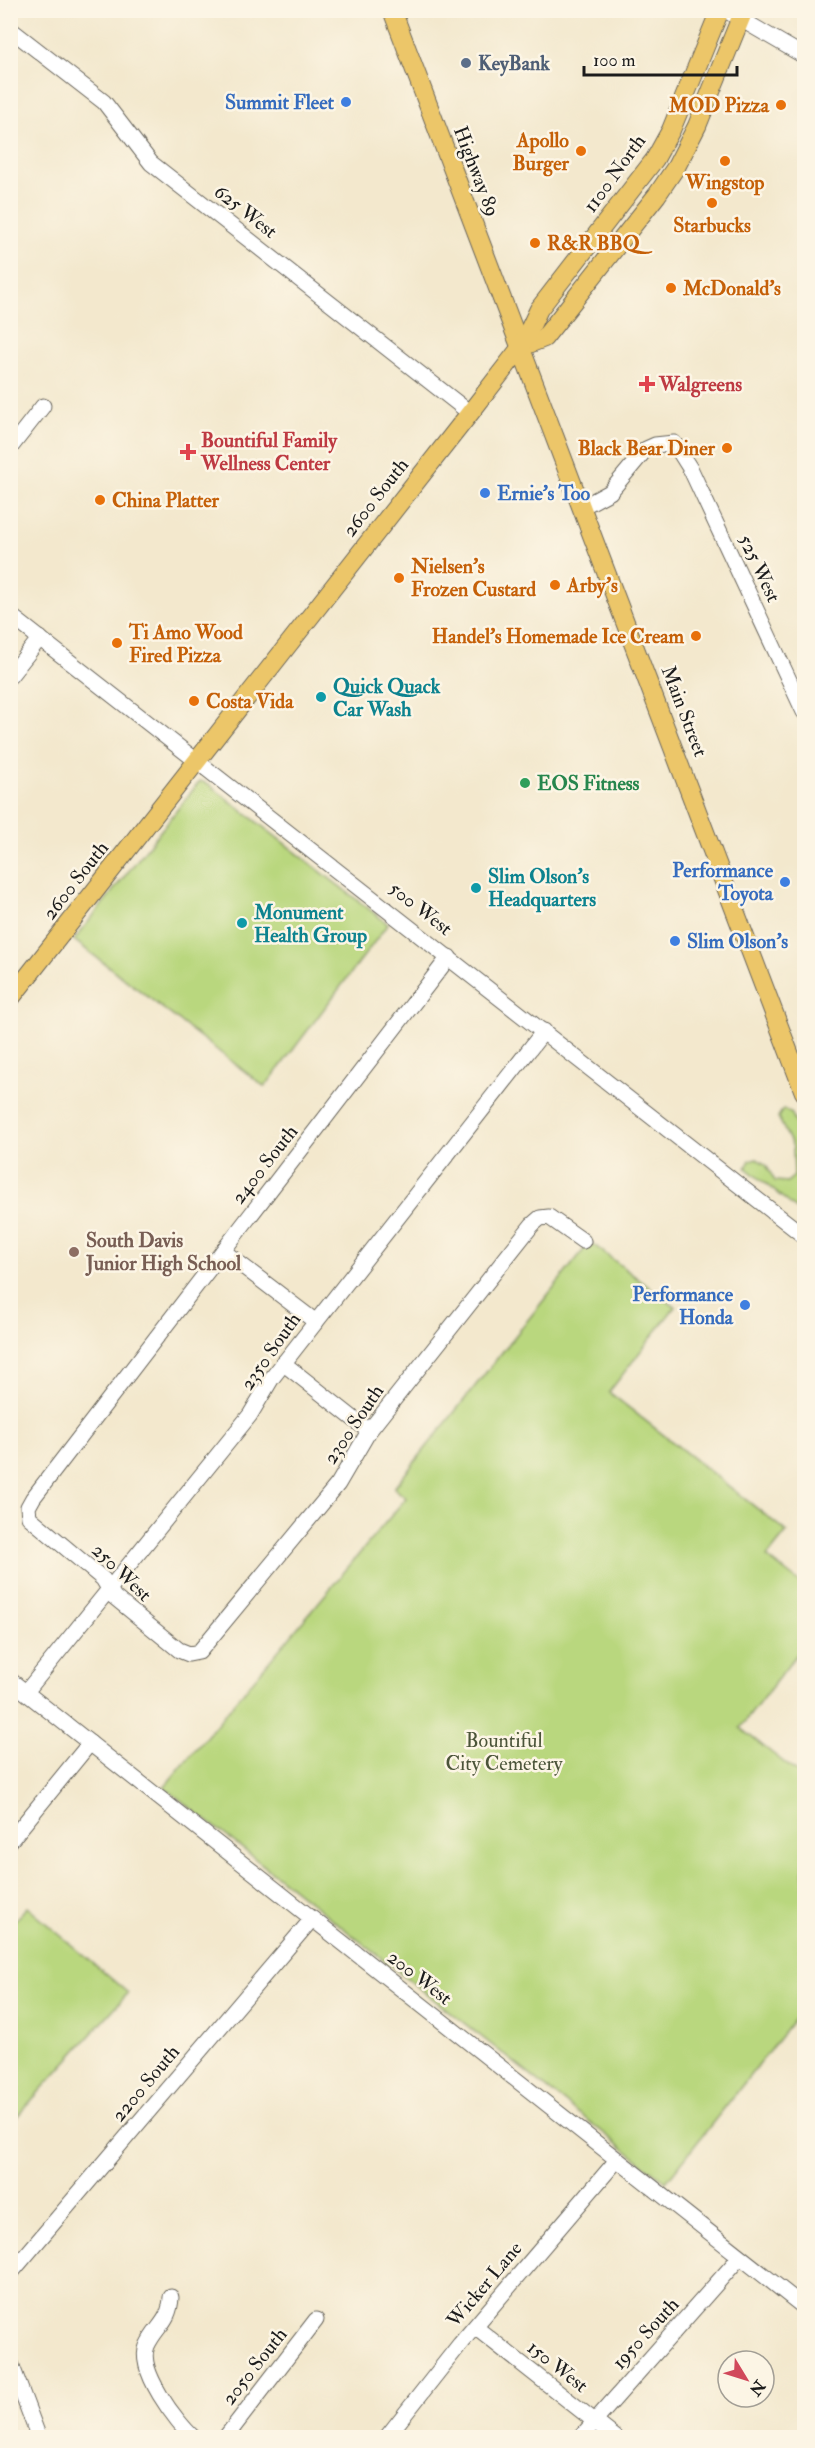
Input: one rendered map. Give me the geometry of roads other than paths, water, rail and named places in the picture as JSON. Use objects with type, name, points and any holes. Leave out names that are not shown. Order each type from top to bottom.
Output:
[{"type":"main road","name":"Highway 89","points":[[392,10],[521,347]]},
{"type":"main road","name":"1100 North","points":[[521,347],[539,309],[655,159],[671,130],[720,10]]},
{"type":"main road","name":"2600 South","points":[[10,999],[521,347],[532,345],[544,338],[667,181],[697,126],[737,13]]},
{"type":"main road","name":"Main Street","points":[[521,347],[804,1092]]},
{"type":"street","points":[[737,13],[804,56]]},
{"type":"street","name":"625 West","points":[[10,28],[104,102],[151,163],[470,412]]},
{"type":"street","points":[[10,448],[43,406]]},
{"type":"street","name":"525 West","points":[[582,507],[610,492],[646,449],[655,444],[674,443],[700,490],[804,712]]},
{"type":"street","name":"500 West","points":[[10,615],[804,1236]]},
{"type":"street","points":[[10,676],[40,639]]},
{"type":"street","name":"2400 South","points":[[28,1512],[33,1498],[449,957]]},
{"type":"street","name":"2350 South","points":[[26,1692],[250,1415],[283,1364],[544,1031]]},
{"type":"street","name":"2300 South","points":[[194,1654],[207,1646],[338,1484],[369,1431],[532,1226],[545,1216],[553,1218],[583,1241]]},
{"type":"street","points":[[223,1251],[316,1322]]},
{"type":"street","points":[[283,1364],[369,1431]]},
{"type":"street","name":"250 West","points":[[28,1512],[32,1521],[103,1579],[114,1598],[179,1650],[194,1654]]},
{"type":"street","name":"200 West","points":[[10,1680],[804,2307]]},
{"type":"street","points":[[10,1841],[90,1743]]},
{"type":"street","name":"2200 South","points":[[10,2274],[312,1919]]},
{"type":"street","name":"Wicker Lane","points":[[386,2438],[475,2327],[617,2160]]},
{"type":"street","name":"1950 South","points":[[580,2438],[740,2257]]},
{"type":"street","points":[[171,2297],[169,2314],[148,2344],[146,2358],[169,2412],[194,2438]]},
{"type":"street","name":"2050 South","points":[[225,2438],[316,2320]]},
{"type":"street","name":"150 West","points":[[475,2327],[616,2438]]},
{"type":"street","points":[[10,2361],[39,2438]]},
{"type":"place","name":"KeyBank","points":[[466,63]]},
{"type":"place","name":"Summit Fleet","points":[[346,102]]},
{"type":"place","name":"MOD Pizza","points":[[781,105]]},
{"type":"place","name":"Apollo Burger","points":[[581,151]]},
{"type":"place","name":"Wingstop","points":[[725,161]]},
{"type":"place","name":"Starbucks","points":[[712,203]]},
{"type":"place","name":"R&R BBQ","points":[[535,243]]},
{"type":"place","name":"McDonald's","points":[[671,288]]},
{"type":"place","name":"Walgreens","points":[[647,384]]},
{"type":"place","name":"Black Bear Diner","points":[[727,448]]},
{"type":"place","name":"Bountiful Family Wellness Center","points":[[188,452]]},
{"type":"place","name":"Ernie's Too","points":[[485,493]]},
{"type":"place","name":"China Platter","points":[[100,500]]},
{"type":"place","name":"Nielsen's Frozen Custard","points":[[399,578]]},
{"type":"place","name":"Arby's","points":[[555,585]]},
{"type":"place","name":"Handel's Homemade Ice Cream","points":[[696,636]]},
{"type":"place","name":"Ti Amo Wood Fired Pizza","points":[[117,643]]},
{"type":"place","name":"Quick Quack Car Wash","points":[[321,697]]},
{"type":"place","name":"Costa Vida","points":[[194,701]]},
{"type":"place","name":"EOS Fitness","points":[[525,783]]},
{"type":"place","name":"Performance Toyota","points":[[785,882]]},
{"type":"place","name":"Slim Olson's Headquarters","points":[[476,888]]},
{"type":"place","name":"Monument Health Group","points":[[242,923]]},
{"type":"place","name":"Slim Olson's","points":[[675,941]]},
{"type":"place","name":"South Davis Junior High School","points":[[74,1252]]},
{"type":"place","name":"Performance Honda","points":[[745,1305]]},
{"type":"park label","name":"Bountiful City Cemetery","points":[[504,1752]]}]
